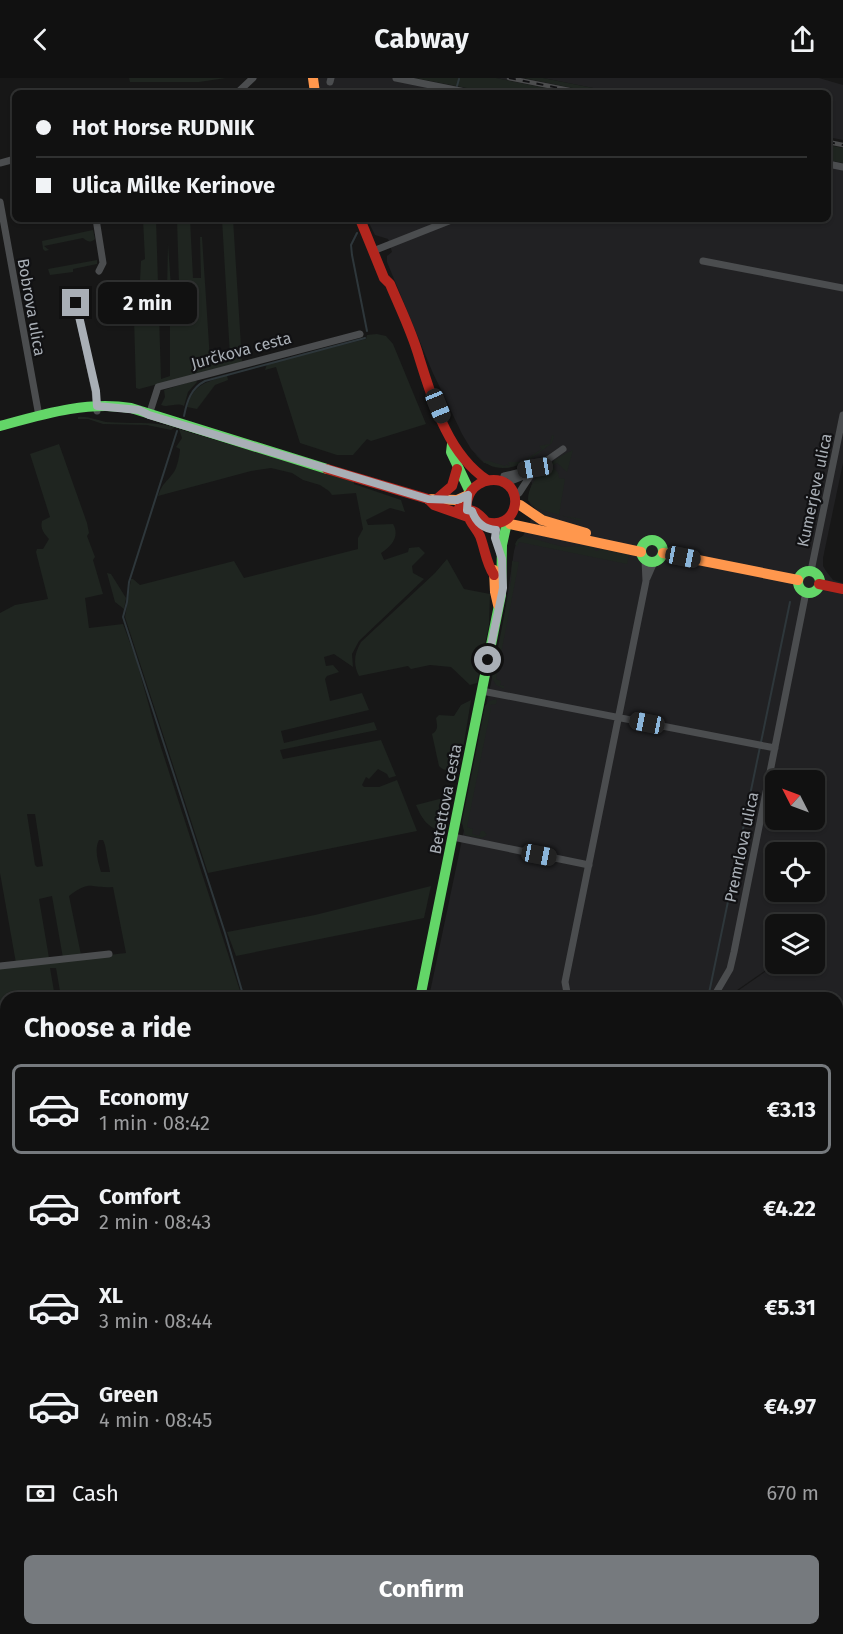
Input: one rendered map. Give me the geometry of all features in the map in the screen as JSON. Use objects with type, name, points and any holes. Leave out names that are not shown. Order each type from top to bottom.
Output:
[{"type":"main road","points":[[361,222],[384,278],[390,284],[452,441],[471,469],[487,480],[506,480]]},
{"type":"main road","points":[[0,426],[52,413],[97,408],[139,410],[149,415],[433,499],[457,500],[487,485],[498,486],[506,480]]},
{"type":"main road","points":[[452,441],[451,452],[472,492],[473,499],[469,513]]},
{"type":"main road","points":[[452,441],[485,472],[506,480],[519,493],[518,509],[503,526],[484,527],[469,513]]},
{"type":"main road","points":[[433,499],[448,492],[454,485],[457,465]]},
{"type":"main road","points":[[472,492],[487,480]]},
{"type":"main road","points":[[506,480],[518,509],[532,521],[546,522],[646,555],[660,559],[663,553],[661,544],[656,540],[650,540],[646,555]]},
{"type":"main road","points":[[433,499],[434,505],[469,513],[478,512],[489,523],[646,555]]},
{"type":"main road","name":"Betettova cesta","points":[[469,513],[479,534],[488,567],[495,575]]},
{"type":"main road","name":"Betettova cesta","points":[[421,992],[503,588],[503,526]]},
{"type":"main road","name":"Betettova cesta","points":[[484,527],[491,549],[498,605]]},
{"type":"main road","points":[[663,553],[798,580]]},
{"type":"main road","points":[[811,571],[818,576],[819,584],[815,591],[807,592],[800,588],[798,580],[803,573],[811,571]]},
{"type":"main road","points":[[819,584],[843,589]]},
{"type":"street","points":[[240,90],[253,78]]},
{"type":"street","points":[[396,78],[455,90]]},
{"type":"street","name":"Bobrova ulica","points":[[0,202],[39,416]]},
{"type":"street","points":[[96,222],[103,263],[99,271]]},
{"type":"street","points":[[372,251],[446,222]]},
{"type":"street","points":[[703,261],[843,288]]},
{"type":"street","points":[[76,303],[96,391],[97,408]]},
{"type":"street","name":"Jurčkova cesta","points":[[149,415],[158,387],[360,334]]},
{"type":"street","name":"Kumerjeve ulica","points":[[811,571],[843,415]]},
{"type":"street","points":[[506,480],[535,468],[563,449]]},
{"type":"street","points":[[519,493],[535,468]]},
{"type":"street","points":[[567,992],[565,982],[646,581],[646,555]]},
{"type":"street","name":"Premrlova ulica","points":[[717,992],[730,969],[734,952],[807,592]]},
{"type":"street","points":[[482,691],[775,748]]},
{"type":"street","points":[[453,837],[589,865]]},
{"type":"street","points":[[0,966],[109,954]]},
{"type":"shaded area","points":[[129,78],[226,78],[199,82],[130,82]]},
{"type":"shaded area","points":[[319,78],[415,78],[477,90],[320,90]]},
{"type":"shaded area","points":[[415,78],[496,78],[556,90],[477,90]]},
{"type":"shaded area","points":[[496,78],[523,78],[582,90],[556,90]]},
{"type":"shaded area","points":[[523,78],[543,78],[603,90],[582,90]]},
{"type":"shaded area","points":[[543,78],[819,78],[843,85],[843,140],[831,138],[831,90],[603,90]]},
{"type":"shaded area","points":[[831,146],[843,148],[843,163],[831,161]]},
{"type":"shaded area","points":[[831,161],[843,163],[843,463],[823,566],[833,580],[843,583],[843,992],[736,992],[765,972],[765,974],[825,974],[825,914],[765,914],[765,971],[734,992],[430,992],[464,830],[462,821],[503,625],[514,551],[517,540],[523,536],[536,509],[528,500],[532,483],[519,465],[507,468],[484,463],[471,449],[462,434],[432,371],[387,262],[387,256],[392,252],[388,239],[375,235],[368,222],[831,222]]},
{"type":"shaded area","points":[[143,222],[156,222],[161,379],[170,376],[168,244],[173,316],[180,317],[177,222],[190,222],[193,278],[201,278],[200,237],[202,237],[210,360],[225,359],[230,356],[222,222],[233,222],[242,362],[136,388],[133,283],[140,281],[141,261],[145,259]]},
{"type":"shaded area","points":[[93,230],[95,239],[92,241],[83,238],[44,246],[49,250],[43,249],[42,241]]},
{"type":"shaded area","points":[[97,260],[97,264],[73,269],[73,272],[50,275],[48,269]]},
{"type":"shaded area","points":[[367,335],[386,336],[393,344],[426,424],[371,441],[367,439],[353,455],[337,455],[300,443],[276,367],[265,370],[267,364],[366,339]]},
{"type":"shaded area","points":[[227,375],[228,380],[215,385],[197,409],[187,407],[197,388]]},
{"type":"shaded area","points":[[196,380],[197,382],[188,392],[184,406],[161,405],[165,397],[164,390]]},
{"type":"shaded area","points":[[78,417],[106,422],[149,423],[175,427],[171,430],[147,425],[103,424],[88,419],[78,419]]},
{"type":"shaded area","points":[[179,429],[354,482],[354,484],[401,500],[405,512],[390,508],[366,520],[368,525],[393,524],[395,528],[395,537],[381,553],[384,560],[408,552],[409,548],[419,547],[425,553],[412,566],[413,573],[424,579],[359,641],[352,654],[353,667],[334,654],[324,657],[326,666],[333,665],[339,672],[325,679],[330,701],[362,693],[369,710],[281,731],[284,743],[374,722],[377,730],[280,750],[283,759],[381,740],[396,776],[389,778],[387,774],[378,769],[369,779],[366,777],[362,785],[379,787],[397,780],[417,831],[208,873],[125,617],[131,579],[140,585],[234,561],[244,578],[358,549],[358,538],[363,529],[356,493],[332,495],[320,485],[303,480],[292,473],[271,468],[251,471],[158,496],[177,464],[180,449],[176,447],[182,438]]},
{"type":"shaded area","points":[[552,435],[554,436],[552,443],[533,457],[524,462],[514,466],[494,467],[484,462],[474,453],[483,461],[508,466],[510,465],[508,462],[523,462],[542,449],[539,446],[550,444]]},
{"type":"shaded area","points":[[59,444],[87,523],[89,533],[87,536],[95,557],[93,560],[103,594],[85,598],[89,628],[123,624],[240,992],[60,992],[56,968],[50,968],[54,992],[0,992],[0,967],[126,953],[113,887],[87,886],[69,896],[81,955],[63,958],[52,896],[39,899],[49,958],[16,963],[0,873],[0,613],[15,605],[48,599],[36,552],[37,549],[43,549],[49,539],[43,531],[42,521],[50,517],[30,454]],"holes":[[[27,814],[35,814],[43,866],[37,867]],[[99,840],[103,840],[105,845],[110,872],[101,872],[98,860],[98,844]]]},
{"type":"shaded area","points":[[573,450],[567,472],[557,463],[552,466],[559,478],[565,479],[559,515],[535,508],[528,500],[529,492],[543,470]]},
{"type":"shaded area","points":[[523,536],[564,547],[585,546],[595,548],[595,551],[599,549],[629,555],[627,564],[519,542],[517,547],[515,544]]},
{"type":"shaded area","points":[[447,559],[464,589],[490,594],[489,625],[477,683],[470,685],[451,667],[430,665],[411,669],[408,666],[359,676],[355,659],[361,642]]},
{"type":"shaded area","points":[[512,561],[519,562],[496,679],[501,681],[500,685],[504,686],[504,689],[496,685],[492,678],[511,581]]},
{"type":"shaded area","points":[[107,573],[111,574],[126,598],[124,609],[115,602]]},
{"type":"shaded area","points":[[497,699],[496,704],[489,705],[491,708],[467,827],[473,829],[472,834],[479,836],[481,831],[484,831],[487,835],[482,838],[465,835],[462,823],[485,706],[489,701]]},
{"type":"shaded area","points":[[471,700],[460,767],[444,770],[439,766],[432,734],[437,729],[436,718],[439,715],[454,716],[461,705]]},
{"type":"shaded area","points":[[451,796],[444,831],[430,826],[423,819],[416,805]]},
{"type":"shaded area","points":[[431,886],[424,918],[236,956],[227,932],[315,915]]},
{"type":"waterway","points":[[457,86],[459,79]]},
{"type":"waterway","points":[[357,233],[351,245],[352,255],[367,331]]},
{"type":"waterway","points":[[184,416],[190,396],[196,387],[205,381],[365,338]]},
{"type":"waterway","points":[[177,431],[129,582],[123,617],[242,992]]},
{"type":"waterway","points":[[709,992],[790,602]]},
{"type":"railway","points":[[509,78],[569,90]]},
{"type":"railway","points":[[831,143],[843,145]]},
{"type":"traffic: fast","points":[[0,426],[81,407],[131,408],[327,469]]},
{"type":"traffic: fast","points":[[452,444],[451,452],[470,492]]},
{"type":"traffic: fast","points":[[421,992],[501,595],[502,545],[506,527]]},
{"type":"traffic: fast","points":[[652,540],[660,543],[663,551],[660,559],[652,562],[644,559],[641,551],[644,543],[652,540]]},
{"type":"traffic: fast","points":[[809,571],[817,574],[820,582],[817,590],[809,593],[801,590],[798,582],[801,574],[809,571]]},
{"type":"traffic: slow","points":[[313,78],[315,90]]},
{"type":"traffic: slow","points":[[428,499],[457,500],[468,495]]},
{"type":"traffic: slow","points":[[520,505],[542,520],[586,533]]},
{"type":"traffic: slow","points":[[510,524],[641,552]]},
{"type":"traffic: slow","points":[[663,553],[798,580]]},
{"type":"traffic: slow","points":[[494,570],[498,605]]},
{"type":"traffic: jam","points":[[361,222],[384,278],[390,284],[409,329],[443,425],[461,456],[487,480]]},
{"type":"traffic: jam","points":[[327,469],[428,499],[434,505],[468,517]]},
{"type":"traffic: jam","points":[[438,498],[452,486],[457,469]]},
{"type":"traffic: jam","points":[[459,508],[464,509],[468,509],[480,515],[486,522],[505,521],[514,508],[513,492],[501,481],[490,480],[475,487],[467,500],[467,505],[467,510],[468,515],[480,536],[487,561],[494,575]]},
{"type":"traffic: jam","points":[[819,584],[843,589]]},
{"type":"route","points":[[76,303],[96,391],[97,406],[139,410],[149,415],[428,499],[457,500],[468,495],[467,510],[472,511],[476,520],[484,527],[496,530],[497,549],[502,559],[503,588],[488,660]]}]
